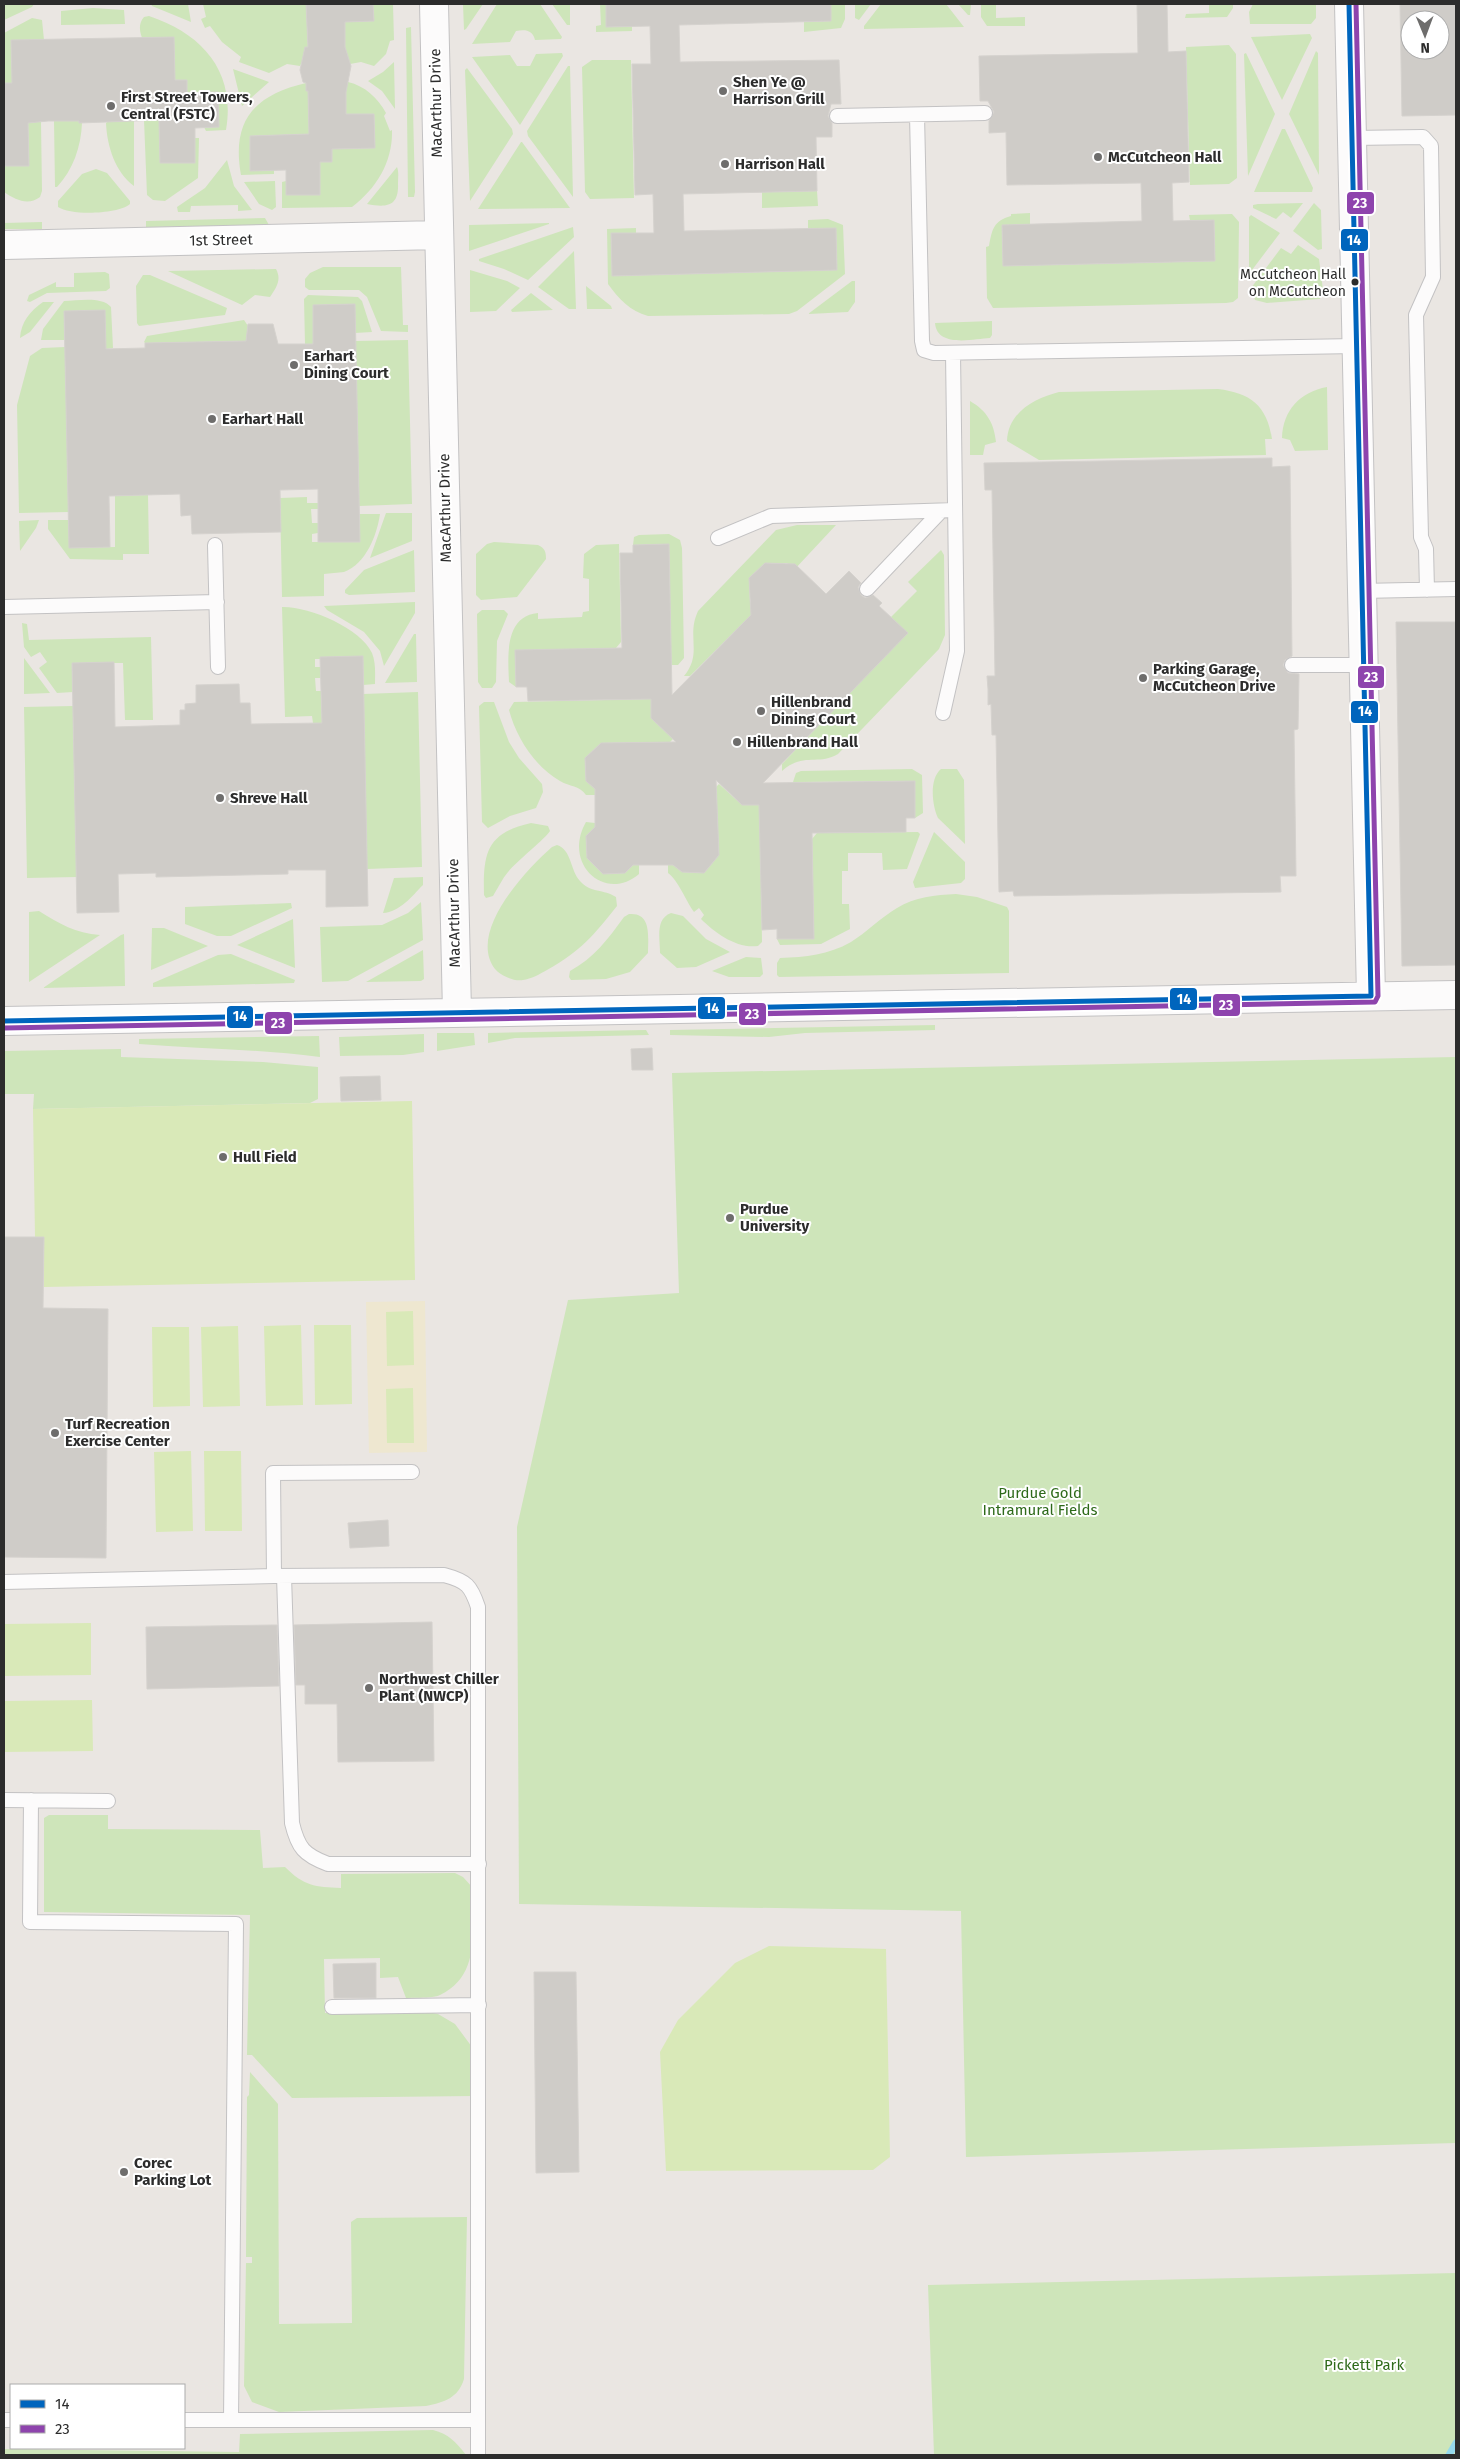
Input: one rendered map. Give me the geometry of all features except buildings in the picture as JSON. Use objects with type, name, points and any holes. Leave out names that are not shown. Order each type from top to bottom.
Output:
[{"type":"street","name":"MacArthur Drive","points":[[434,4],[457,1012]]},
{"type":"street","points":[[1349,4],[1362,665],[1371,996]]},
{"type":"street","name":"1st Street","points":[[4,245],[439,235]]},
{"type":"street","points":[[4,1021],[1456,995]]},
{"type":"lane","points":[[837,116],[985,113]]},
{"type":"lane","points":[[917,114],[922,341],[924,350],[953,353],[1356,346]]},
{"type":"lane","points":[[1352,138],[1423,137],[1431,146],[1433,277],[1416,315],[1421,537],[1426,549],[1427,590]]},
{"type":"lane","points":[[943,713],[957,651],[948,510],[953,353]]},
{"type":"lane","points":[[718,538],[771,516],[948,510]]},
{"type":"lane","points":[[867,589],[948,510]]},
{"type":"lane","points":[[215,545],[218,667]]},
{"type":"lane","points":[[1361,591],[1456,589]]},
{"type":"lane","points":[[4,606],[217,602]]},
{"type":"lane","points":[[1292,665],[1362,665]]},
{"type":"lane","points":[[412,1472],[273,1473],[292,1823],[297,1843],[311,1858],[328,1864],[479,1864]]},
{"type":"lane","points":[[4,1582],[279,1576],[444,1575],[461,1579],[473,1590],[478,1607],[478,2455]]},
{"type":"lane","points":[[4,1800],[108,1801]]},
{"type":"lane","points":[[31,1800],[30,1922],[236,1924],[231,2420]]},
{"type":"lane","points":[[332,2007],[479,2005]]},
{"type":"lane","points":[[185,2420],[478,2420]]},
{"type":"green space","points":[[4,4],[34,4],[32,7],[4,20]]},
{"type":"green space","points":[[151,4],[188,4],[191,22],[152,6]]},
{"type":"green space","points":[[203,4],[306,4],[308,47],[305,47],[305,55],[300,66],[287,64],[269,73],[239,62],[241,57],[222,42],[210,26],[205,28],[201,19],[206,17]]},
{"type":"green space","points":[[373,4],[393,4],[394,40],[390,41],[386,54],[374,66],[361,62],[350,64],[345,54],[342,22],[374,21]]},
{"type":"green space","points":[[463,4],[483,4],[464,30]]},
{"type":"green space","points":[[497,4],[540,4],[562,37],[561,39],[535,40],[530,32],[522,30],[516,31],[510,42],[472,44]]},
{"type":"green space","points":[[552,4],[570,4],[570,25],[567,25]]},
{"type":"green space","points":[[600,4],[606,4],[606,27],[632,26],[632,31],[596,32],[596,26],[601,25]]},
{"type":"green space","points":[[831,4],[845,4],[845,19],[841,28],[804,32],[804,22],[831,21]]},
{"type":"green space","points":[[855,4],[871,4],[859,20],[855,18]]},
{"type":"green space","points":[[881,4],[946,4],[964,27],[864,29],[864,26]]},
{"type":"green space","points":[[958,4],[971,4],[970,15],[968,15]]},
{"type":"green space","points":[[981,4],[996,4],[996,18],[1025,17],[1025,26],[987,26],[981,17]]},
{"type":"green space","points":[[1209,4],[1233,4],[1233,8],[1227,17],[1185,18],[1186,14],[1209,13]]},
{"type":"green space","points":[[1253,4],[1316,4],[1316,18],[1311,24],[1250,24],[1249,12]]},
{"type":"green space","points":[[93,8],[124,10],[125,24],[61,25],[61,11]]},
{"type":"green space","points":[[149,16],[185,33],[212,58],[226,90],[228,109],[226,130],[206,131],[204,127],[218,92],[187,93],[187,80],[175,80],[149,50],[140,32],[140,24],[144,17]]},
{"type":"green space","points":[[32,18],[42,20],[44,40],[12,83],[4,83],[4,33]]},
{"type":"green space","points":[[411,27],[415,192],[414,197],[408,197],[406,28]]},
{"type":"green space","points":[[1310,34],[1312,38],[1282,100],[1251,37]]},
{"type":"green space","points":[[1229,45],[1236,54],[1237,178],[1229,184],[1190,185],[1186,47]]},
{"type":"green space","points":[[1316,51],[1318,53],[1319,175],[1289,114]]},
{"type":"green space","points":[[562,53],[563,56],[520,125],[472,57],[510,55],[517,66],[530,66],[536,54]]},
{"type":"green space","points":[[1246,53],[1275,114],[1248,176],[1244,54]]},
{"type":"green space","points":[[592,60],[631,60],[634,198],[590,199],[585,192],[582,67]]},
{"type":"green space","points":[[394,62],[395,109],[382,91],[368,81],[383,72]]},
{"type":"green space","points":[[568,66],[570,66],[573,197],[528,136],[527,131]]},
{"type":"green space","points":[[467,68],[512,129],[513,134],[470,201],[465,70]]},
{"type":"green space","points":[[233,69],[269,82],[242,106]]},
{"type":"green space","points":[[306,83],[306,90],[308,91],[309,134],[250,136],[250,171],[274,170],[274,174],[241,175],[240,139],[244,125],[251,113],[260,103],[273,95]]},
{"type":"green space","points":[[346,83],[360,86],[370,93],[386,113],[384,116],[390,131],[392,130],[392,141],[382,173],[369,191],[352,207],[282,208],[282,182],[286,181],[287,195],[320,195],[320,162],[332,162],[332,149],[375,148],[374,114],[344,114]]},
{"type":"green space","points":[[109,120],[134,120],[134,186],[127,180],[113,158],[106,123]]},
{"type":"green space","points":[[144,120],[159,120],[160,163],[195,163],[195,138],[199,138],[198,178],[165,201],[153,200],[147,195]]},
{"type":"green space","points":[[28,121],[41,122],[42,191],[40,197],[36,200],[22,201],[4,192],[4,166],[29,166]]},
{"type":"green space","points":[[54,121],[79,121],[79,123],[82,123],[80,141],[72,166],[57,187],[55,187]]},
{"type":"green space","points":[[1282,129],[1285,129],[1313,188],[1312,192],[1254,192]]},
{"type":"green space","points":[[522,142],[570,208],[478,209]]},
{"type":"green space","points":[[227,160],[234,186],[252,210],[238,211],[238,205],[191,206],[190,212],[178,212],[177,207],[205,188]]},
{"type":"green space","points":[[397,167],[398,191],[394,201],[391,204],[381,206],[367,204]]},
{"type":"green space","points":[[96,169],[107,173],[130,201],[130,204],[116,210],[95,213],[73,212],[58,207],[58,201],[82,174]]},
{"type":"green space","points":[[275,181],[276,207],[272,210],[259,204],[244,182]]},
{"type":"green space","points":[[817,191],[818,206],[762,208],[762,192]]},
{"type":"green space","points":[[1303,203],[1291,218],[1283,212],[1276,219],[1253,208],[1253,205],[1258,204]]},
{"type":"green space","points":[[1314,203],[1321,210],[1322,249],[1318,250],[1293,231]]},
{"type":"green space","points":[[1030,213],[1030,225],[1002,225],[1003,266],[1215,261],[1214,220],[1190,220],[1189,215],[1232,214],[1239,222],[1238,298],[1233,302],[1226,303],[993,308],[987,298],[986,247],[989,246],[991,235],[997,223],[1011,216],[1011,214]]},
{"type":"green space","points":[[1251,215],[1280,233],[1249,274],[1249,217]]},
{"type":"green space","points":[[265,218],[269,225],[146,227],[146,221]]},
{"type":"green space","points":[[828,219],[843,225],[845,274],[797,311],[789,314],[648,316],[625,304],[608,284],[607,229],[636,228],[636,233],[611,234],[612,276],[837,270],[836,229],[808,229],[808,220]]},
{"type":"green space","points":[[42,222],[42,229],[4,229],[4,223]]},
{"type":"green space","points":[[549,224],[469,251],[469,225]]},
{"type":"green space","points":[[573,227],[574,237],[528,280],[504,269],[479,261],[479,259]]},
{"type":"green space","points":[[1298,245],[1319,259],[1323,290],[1320,299],[1267,303],[1255,300],[1251,288],[1281,248],[1291,254]]},
{"type":"green space","points":[[574,251],[576,309],[569,309],[538,287]]},
{"type":"green space","points":[[323,267],[401,267],[403,325],[408,325],[408,332],[381,331],[367,297],[359,290],[309,290],[305,287],[305,279],[310,273]]},
{"type":"green space","points":[[276,269],[278,280],[270,297],[255,295],[242,305],[168,271]]},
{"type":"green space","points":[[470,270],[507,281],[520,288],[496,311],[470,312]]},
{"type":"green space","points":[[105,272],[109,274],[110,288],[106,291],[47,293],[30,302],[27,301],[29,295],[56,282],[56,287],[74,287],[74,273]]},
{"type":"green space","points":[[143,275],[150,275],[227,308],[225,315],[139,326],[137,323],[136,286]]},
{"type":"green space","points":[[852,281],[855,281],[855,302],[848,312],[808,314]]},
{"type":"green space","points":[[586,286],[611,306],[612,309],[587,309]]},
{"type":"green space","points":[[531,293],[553,310],[512,312],[511,310]]},
{"type":"green space","points":[[308,295],[358,297],[362,301],[372,332],[355,333],[354,304],[313,305],[313,344],[305,344],[304,299]]},
{"type":"green space","points":[[95,300],[111,307],[113,348],[106,349],[64,311],[64,340],[41,340],[43,329],[64,301]]},
{"type":"green space","points":[[43,302],[54,302],[30,332],[20,338],[22,327],[27,317]]},
{"type":"green space","points":[[244,320],[248,326],[246,341],[144,342],[147,336]]},
{"type":"green space","points":[[992,321],[992,335],[990,338],[966,340],[949,339],[942,336],[937,331],[935,323]]},
{"type":"green space","points":[[408,340],[412,504],[359,506],[355,341]]},
{"type":"green space","points":[[65,347],[69,512],[19,513],[17,405],[30,356],[42,348]]},
{"type":"green space","points":[[1327,387],[1328,450],[1295,451],[1290,440],[1282,438],[1283,428],[1290,411],[1301,398],[1317,389]]},
{"type":"green space","points":[[1218,389],[1248,398],[1261,409],[1270,427],[1272,439],[1265,439],[1266,455],[1039,460],[1007,441],[1012,422],[1024,408],[1032,402],[1059,392]]},
{"type":"green space","points":[[970,401],[989,418],[995,435],[996,442],[985,445],[983,455],[970,455]]},
{"type":"green space","points":[[148,495],[149,554],[123,554],[123,560],[70,559],[48,529],[48,520],[69,520],[69,548],[115,547],[115,496]]},
{"type":"green space","points":[[307,497],[307,503],[318,503],[318,509],[311,509],[312,523],[318,523],[318,533],[312,534],[312,542],[359,542],[359,514],[380,514],[376,531],[364,556],[352,568],[344,572],[324,574],[324,596],[282,597],[280,498]]},
{"type":"green space","points":[[386,513],[412,513],[412,541],[370,558]]},
{"type":"green space","points":[[39,520],[36,528],[20,551],[19,521]]},
{"type":"green space","points":[[797,525],[836,525],[794,570],[787,563],[765,563],[749,578],[750,602],[757,609],[690,676],[684,676],[693,660],[693,629],[698,611],[776,530]]},
{"type":"green space","points":[[669,534],[680,540],[682,548],[684,658],[678,665],[671,665],[669,544],[633,545],[634,537],[639,535]]},
{"type":"green space","points":[[494,542],[538,545],[545,550],[546,559],[517,597],[481,600],[476,595],[476,554],[487,544]]},
{"type":"green space","points":[[619,544],[621,642],[616,648],[515,651],[516,687],[509,682],[510,639],[519,622],[527,616],[538,613],[538,619],[582,617],[583,612],[589,611],[589,579],[583,578],[584,554],[596,545]]},
{"type":"green space","points":[[414,550],[415,592],[349,595],[345,593],[345,590],[364,570]]},
{"type":"green space","points":[[941,550],[944,555],[945,635],[939,649],[838,754],[823,759],[803,760],[790,765],[782,771],[782,764],[907,633],[891,617],[917,591],[908,582]]},
{"type":"green space","points":[[415,602],[415,613],[384,666],[380,651],[364,632],[327,610],[324,606]]},
{"type":"green space","points":[[282,607],[305,610],[333,620],[357,635],[372,653],[375,665],[375,684],[363,685],[320,659],[315,659],[315,667],[321,667],[321,678],[315,678],[316,691],[321,691],[322,723],[313,723],[312,716],[285,717]]},
{"type":"green space","points":[[482,610],[504,610],[508,614],[497,641],[496,682],[492,688],[482,688],[478,682],[477,614]]},
{"type":"green space","points":[[22,623],[27,624],[29,640],[151,637],[153,720],[125,720],[123,663],[72,663],[73,692],[57,693],[39,668],[47,662],[40,652],[31,657],[24,647]]},
{"type":"green space","points":[[414,634],[416,634],[417,682],[385,683]]},
{"type":"green space","points":[[24,658],[50,693],[24,694]]},
{"type":"green space","points":[[418,692],[422,867],[367,869],[363,694]]},
{"type":"green space","points":[[651,699],[651,718],[673,739],[670,742],[601,743],[585,758],[586,781],[595,789],[595,795],[586,795],[577,788],[560,781],[542,768],[516,731],[509,710],[514,702]]},
{"type":"green space","points":[[484,702],[494,702],[509,742],[519,758],[542,784],[543,792],[536,808],[510,816],[488,828],[482,822],[479,706]]},
{"type":"green space","points":[[73,706],[77,877],[27,878],[24,707]]},
{"type":"green space","points":[[912,769],[922,775],[923,813],[915,818],[915,781],[793,782],[796,773],[801,771]]},
{"type":"green space","points":[[941,769],[957,769],[964,780],[965,844],[938,818],[936,813],[933,785],[937,773]]},
{"type":"green space","points":[[719,784],[742,805],[760,805],[762,942],[758,946],[742,945],[727,939],[713,930],[701,919],[704,915],[699,908],[694,912],[679,886],[668,873],[668,865],[673,865],[682,872],[704,873],[719,855],[716,787]]},
{"type":"green space","points":[[586,822],[595,823],[595,827],[586,836],[587,858],[603,874],[625,873],[633,865],[639,865],[639,874],[626,882],[613,884],[601,881],[591,875],[583,865],[579,852],[580,837]]},
{"type":"green space","points":[[531,823],[548,826],[550,831],[508,872],[493,896],[486,898],[484,895],[485,868],[490,847],[496,839],[505,833],[516,827]]},
{"type":"green space","points":[[918,832],[920,834],[907,869],[883,870],[882,853],[848,853],[848,871],[842,871],[842,904],[849,904],[850,929],[821,944],[780,945],[777,939],[814,939],[812,839],[817,833]]},
{"type":"green space","points":[[934,832],[965,862],[965,879],[961,883],[915,888],[913,882]]},
{"type":"green space","points":[[557,845],[566,851],[580,881],[588,887],[616,897],[617,906],[594,934],[559,963],[532,977],[519,980],[512,979],[495,969],[488,954],[488,938],[494,920],[515,886],[541,857]]},
{"type":"green space","points":[[423,877],[423,885],[405,903],[395,910],[383,913],[394,878]]},
{"type":"green space","points":[[956,894],[977,897],[1007,907],[1009,911],[1009,973],[779,977],[777,975],[777,963],[780,958],[808,956],[834,950],[851,942],[904,904],[925,897]]},
{"type":"green space","points":[[421,902],[423,940],[348,981],[322,982],[320,927],[382,925],[408,913]]},
{"type":"green space","points":[[291,903],[292,908],[231,936],[217,936],[185,924],[185,907]]},
{"type":"green space","points":[[39,911],[68,927],[100,935],[29,982],[29,912]]},
{"type":"green space","points":[[671,913],[683,916],[706,939],[730,952],[696,967],[677,968],[660,953],[660,924]]},
{"type":"green space","points":[[629,914],[636,914],[645,921],[648,933],[648,953],[630,972],[606,979],[571,980],[569,977],[570,971],[593,954],[624,917]]},
{"type":"green space","points":[[293,919],[295,968],[237,945]]},
{"type":"green space","points":[[152,928],[164,928],[208,946],[151,970]]},
{"type":"green space","points":[[124,934],[125,986],[43,988],[121,935]]},
{"type":"green space","points":[[423,950],[424,979],[421,981],[366,982]]},
{"type":"green space","points":[[231,954],[295,980],[294,983],[153,987],[153,983],[218,955]]},
{"type":"green space","points":[[746,957],[761,958],[763,974],[760,977],[729,977],[712,971]]},
{"type":"green space","points":[[935,1025],[935,1030],[805,1033],[769,1037],[670,1035],[670,1030]]},
{"type":"green space","points":[[646,1030],[649,1035],[515,1038],[488,1043],[488,1033]]},
{"type":"green space","points":[[437,1033],[474,1033],[475,1045],[437,1051]]},
{"type":"green space","points":[[424,1034],[424,1052],[403,1055],[340,1056],[339,1037]]},
{"type":"green space","points":[[319,1036],[320,1057],[274,1052],[139,1044],[139,1039]]},
{"type":"green space","points":[[121,1049],[121,1057],[263,1062],[318,1067],[318,1099],[310,1103],[33,1109],[34,1094],[4,1094],[4,1051]]},
{"type":"green space","name":"Purdue Gold Intramural Fields","points":[[1456,1057],[1456,2143],[966,2157],[961,1911],[519,1904],[517,1527],[568,1300],[679,1293],[672,1073]]},
{"type":"green space","name":"Hull Field","points":[[412,1101],[415,1280],[44,1287],[44,1237],[35,1237],[33,1109]]},
{"type":"green space","points":[[413,1311],[414,1365],[387,1366],[386,1312]]},
{"type":"green space","points":[[301,1325],[303,1405],[266,1406],[264,1326]]},
{"type":"green space","points":[[314,1325],[351,1325],[352,1404],[315,1405]]},
{"type":"green space","points":[[238,1326],[240,1406],[203,1407],[201,1327]]},
{"type":"green space","points":[[152,1327],[189,1327],[190,1406],[153,1407]]},
{"type":"green space","points":[[413,1388],[414,1443],[387,1443],[386,1389]]},
{"type":"green space","points":[[191,1451],[193,1531],[156,1532],[154,1452]]},
{"type":"green space","points":[[204,1451],[241,1451],[242,1531],[205,1531]]},
{"type":"green space","points":[[91,1623],[91,1675],[4,1676],[4,1624]]},
{"type":"green space","points":[[92,1700],[93,1751],[4,1752],[4,1701]]},
{"type":"green space","points":[[49,1815],[108,1815],[108,1829],[260,1830],[263,1868],[285,1867],[304,1882],[317,1886],[341,1888],[341,1874],[455,1873],[463,1877],[473,1888],[472,1949],[469,1963],[463,1975],[453,1986],[440,1995],[406,1998],[398,1977],[380,1978],[380,1958],[324,1959],[325,2013],[421,2011],[438,2014],[455,2024],[472,2047],[474,2096],[292,2098],[252,2055],[247,2055],[250,1915],[44,1912],[44,1818]]},
{"type":"green space","points":[[769,1946],[886,1949],[890,2157],[873,2170],[666,2171],[660,2052],[678,2020],[735,1963]]},
{"type":"green space","points":[[250,2072],[278,2104],[279,2324],[352,2323],[351,2222],[357,2218],[467,2217],[464,2379],[458,2391],[450,2398],[426,2406],[279,2412],[252,2402],[244,2386],[246,2263],[252,2263],[252,2257],[246,2257],[247,2097],[249,2095]]},
{"type":"green space","name":"Pickett Park","points":[[1456,2273],[1456,2455],[934,2455],[928,2285]]},
{"type":"green space","points":[[433,2430],[452,2439],[466,2455],[4,2455],[4,2449],[239,2452],[240,2434]]},
{"type":"sand","points":[[425,1301],[427,1452],[369,1453],[366,1302]]},
{"type":"waterway","points":[[1449,2455],[1456,2443]]},
{"type":"transit line","name":"14","points":[[4,1021],[1371,996],[1349,4]]},
{"type":"transit line","name":"23","points":[[4,1028],[1375,1002],[1378,996],[1356,4]]},
{"type":"place","name":"Shen Ye @ Harrison Grill","points":[[723,91]]},
{"type":"place","name":"First Street Towers, Central (FSTC)","points":[[111,106]]},
{"type":"place","name":"McCutcheon Hall","points":[[1098,157]]},
{"type":"place","name":"Harrison Hall","points":[[725,164]]},
{"type":"place","name":"McCutcheon Hall on McCutcheon","points":[[1355,282]]},
{"type":"place","name":"Earhart Dining Court","points":[[294,365]]},
{"type":"place","name":"Earhart Hall","points":[[212,419]]},
{"type":"place","name":"Parking Garage, McCutcheon Drive","points":[[1143,678]]},
{"type":"place","name":"Hillenbrand Dining Court","points":[[761,711]]},
{"type":"place","name":"Hillenbrand Hall","points":[[737,742]]},
{"type":"place","name":"Shreve Hall","points":[[220,798]]},
{"type":"place","name":"Hull Field","points":[[223,1157]]},
{"type":"place","name":"Purdue University","points":[[730,1218]]},
{"type":"place","name":"Turf Recreation Exercise Center","points":[[55,1433]]},
{"type":"place","name":"Northwest Chiller Plant (NWCP)","points":[[369,1688]]},
{"type":"place","name":"Corec Parking Lot","points":[[124,2172]]}]
